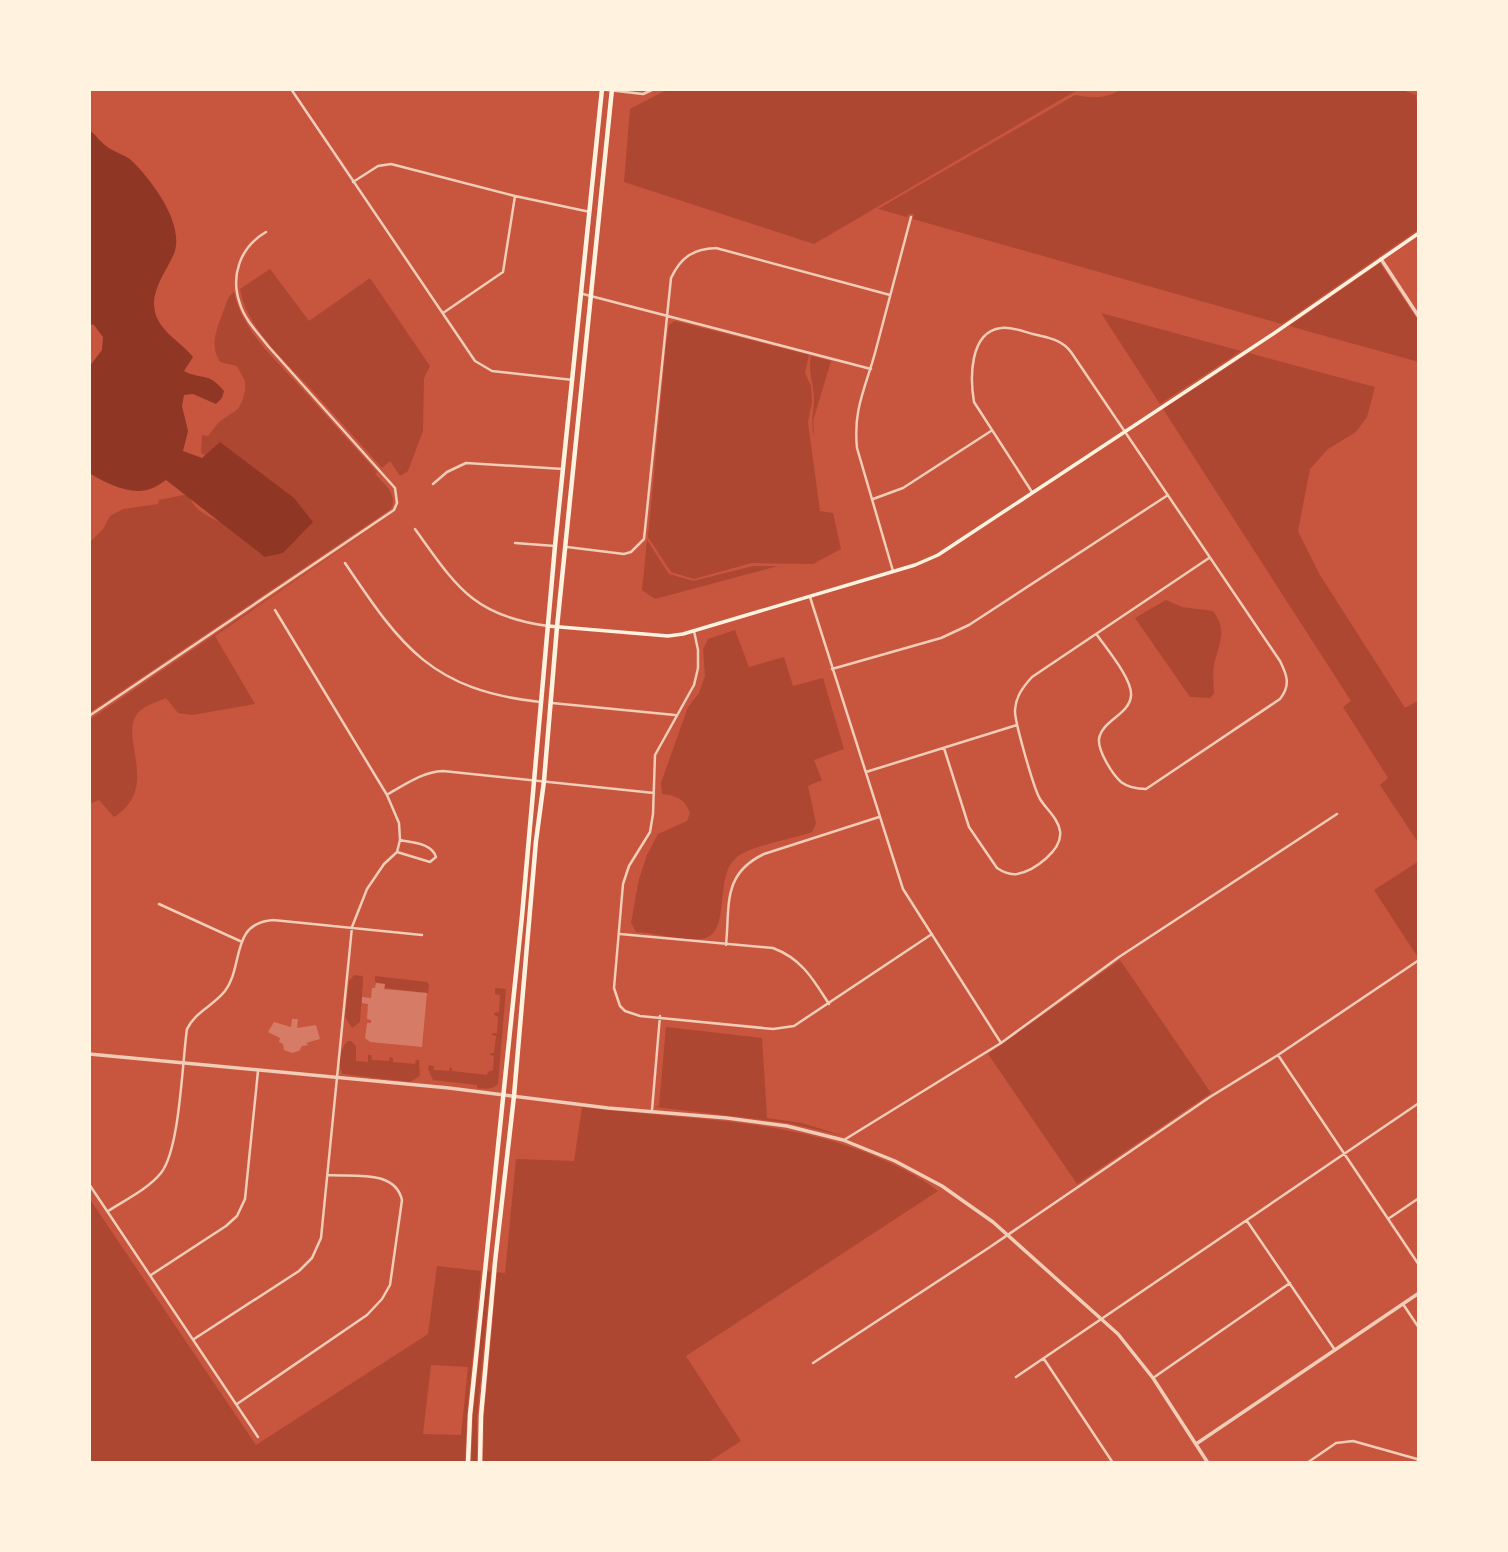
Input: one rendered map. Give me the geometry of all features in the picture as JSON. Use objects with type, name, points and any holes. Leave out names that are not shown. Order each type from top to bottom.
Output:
[{"type":"main road","points":[[468,1463],[470,1415],[535,780],[540,702],[601,89]]},
{"type":"main road","points":[[480,1463],[481,1416],[495,1262],[514,1096],[536,841],[612,90]]},
{"type":"main road","points":[[548,626],[668,636],[810,597],[938,555],[1273,334],[1419,233]]},
{"type":"street","points":[[290,89],[482,367],[492,372],[573,380]]},
{"type":"street","points":[[601,89],[643,94],[654,89]]},
{"type":"street","points":[[353,183],[378,166],[391,164],[590,212]]},
{"type":"street","points":[[443,313],[503,272],[515,196]]},
{"type":"street","points":[[893,570],[857,448],[855,429],[857,412],[911,217]]},
{"type":"street","points":[[89,716],[394,510],[397,503],[395,488],[268,346],[240,304],[236,283],[240,259],[252,240],[266,232]]},
{"type":"street","points":[[566,547],[624,554],[631,552],[644,539],[671,278],[686,257],[702,249],[716,248],[890,295]]},
{"type":"street","points":[[1381,259],[1419,317]]},
{"type":"street","points":[[581,294],[871,369]]},
{"type":"street","points":[[1032,492],[974,402],[972,375],[978,346],[991,331],[1001,328],[1058,340],[1066,345],[1280,661],[1288,676],[1287,687],[1280,699],[1146,789],[1131,788],[1120,781],[1100,750],[1101,734],[1125,709],[1131,693],[1129,683],[1097,635]]},
{"type":"street","points":[[873,499],[903,488],[991,431]]},
{"type":"street","points":[[433,484],[447,472],[466,463],[563,469]]},
{"type":"street","points":[[832,669],[941,638],[969,625],[1168,495]]},
{"type":"street","points":[[415,528],[452,580],[472,600],[513,620],[548,626]]},
{"type":"street","points":[[515,543],[555,546]]},
{"type":"street","points":[[944,748],[968,827],[997,868],[1003,872],[1018,873],[1052,855],[1060,840],[1060,831],[1040,799],[1017,725],[1015,708],[1023,687],[1032,677],[1209,558]]},
{"type":"street","points":[[345,564],[399,639],[435,669],[485,693],[540,702]]},
{"type":"street","points":[[810,597],[903,889],[1001,1043]]},
{"type":"street","points":[[194,1339],[299,1272],[312,1258],[321,1238],[352,928],[367,889],[384,864],[397,852],[400,840],[399,823],[387,795],[275,610]]},
{"type":"street","points":[[694,631],[698,668],[687,699],[675,715],[655,755],[650,832],[629,866],[623,884],[614,988],[616,998],[625,1011],[640,1016],[773,1029],[794,1026],[932,934]]},
{"type":"street","points":[[552,703],[675,715]]},
{"type":"street","points":[[865,772],[1017,725]]},
{"type":"street","points":[[387,795],[413,779],[432,772],[654,793]]},
{"type":"street","points":[[843,1140],[1001,1043],[1119,957],[1337,814]]},
{"type":"street","points":[[726,945],[732,888],[739,871],[747,862],[879,817]]},
{"type":"street","points":[[397,852],[430,862],[436,857],[429,847],[400,840]]},
{"type":"street","points":[[159,904],[240,941]]},
{"type":"street","points":[[108,1211],[152,1182],[165,1166],[173,1143],[187,1029],[193,1017],[212,1004],[226,989],[238,958],[240,941],[250,930],[266,921],[422,935]]},
{"type":"street","points":[[620,934],[773,948],[786,953],[807,970],[829,1004]]},
{"type":"street","points":[[813,1363],[1419,960]]},
{"type":"street","points":[[652,1110],[660,1016]]},
{"type":"street","points":[[89,1054],[514,1096],[608,1108],[652,1110],[787,1126],[843,1140],[895,1161],[942,1186],[971,1205],[1007,1235],[1118,1334],[1153,1378],[1209,1463]]},
{"type":"street","points":[[1278,1055],[1419,1265]]},
{"type":"street","points":[[151,1275],[226,1226],[237,1216],[246,1199],[258,1071]]},
{"type":"street","points":[[1016,1377],[1419,1103]]},
{"type":"street","points":[[237,1404],[367,1315],[382,1299],[390,1285],[401,1194],[395,1185],[382,1178],[328,1175]]},
{"type":"street","points":[[89,1184],[258,1437]]},
{"type":"street","points":[[1388,1219],[1419,1198]]},
{"type":"street","points":[[1247,1221],[1335,1350]]},
{"type":"street","points":[[1153,1378],[1290,1283]]},
{"type":"street","points":[[1196,1444],[1419,1293]]},
{"type":"street","points":[[1403,1304],[1419,1328]]},
{"type":"street","points":[[1044,1359],[1113,1463]]},
{"type":"street","points":[[1307,1463],[1336,1443],[1353,1441],[1417,1459],[1419,1462]]},
{"type":"shaded area","points":[[668,89],[1079,89],[814,244],[624,182],[630,109]]},
{"type":"shaded area","points":[[1121,89],[1399,89],[1416,95],[1419,125],[1419,229],[1282,324],[913,219],[914,214],[907,217],[878,209],[1075,95],[1099,97]]},
{"type":"shaded area","points":[[89,130],[106,146],[133,162],[150,181],[166,206],[172,219],[176,244],[156,290],[155,312],[166,331],[193,357],[184,371],[209,379],[224,391],[216,404],[193,394],[184,395],[182,406],[188,431],[183,451],[202,458],[220,442],[294,498],[313,522],[283,553],[265,557],[166,480],[150,489],[135,491],[111,484],[89,473],[89,367],[102,350],[103,337],[94,325],[89,324]]},
{"type":"shaded area","points":[[1380,263],[1419,322],[1419,362],[1289,326]]},
{"type":"shaded area","points":[[270,269],[309,321],[370,278],[430,366],[424,378],[423,431],[408,471],[400,476],[390,461],[382,468],[258,330],[244,304],[240,289]]},
{"type":"shaded area","points":[[234,292],[238,307],[253,334],[377,472],[375,474],[392,494],[393,504],[391,509],[89,713],[89,543],[103,529],[110,516],[123,509],[158,504],[159,500],[189,494],[197,508],[220,522],[206,456],[201,453],[202,435],[208,436],[219,422],[238,409],[245,391],[245,381],[237,366],[220,362],[215,349],[218,325],[228,299]]},
{"type":"shaded area","points":[[1101,313],[1241,351],[1160,404]]},
{"type":"shaded area","points":[[675,321],[809,355],[805,373],[811,386],[812,402],[808,422],[820,511],[833,513],[841,549],[813,564],[752,563],[694,579],[671,572],[648,537],[666,344],[669,325]]},
{"type":"shaded area","points":[[1249,353],[1375,387],[1367,417],[1356,432],[1328,449],[1310,469],[1298,531],[1320,575],[1405,708],[1419,700],[1419,844],[1380,785],[1388,778],[1343,707],[1351,701],[1163,409]]},
{"type":"shaded area","points":[[811,356],[831,361],[813,421],[814,438],[812,422],[814,397],[810,373]]},
{"type":"shaded area","points":[[376,525],[215,636],[255,704],[192,715],[178,713],[166,698],[146,706],[137,714],[133,724],[137,778],[135,792],[128,805],[114,817],[99,800],[89,804],[89,720]]},
{"type":"shaded area","points":[[647,540],[669,574],[693,581],[753,566],[778,566],[655,599],[642,590]]},
{"type":"shaded area","points":[[1166,600],[1182,607],[1213,611],[1218,618],[1221,637],[1213,668],[1214,694],[1210,698],[1190,697],[1135,618]]},
{"type":"shaded area","points":[[735,630],[749,667],[784,657],[793,686],[823,678],[844,749],[814,760],[822,780],[808,786],[816,823],[812,832],[751,850],[736,858],[729,867],[720,918],[710,936],[692,939],[636,932],[631,923],[639,879],[647,855],[658,834],[687,821],[690,813],[680,799],[662,794],[661,783],[688,707],[699,693],[705,676],[703,649],[708,639]]},
{"type":"shaded area","points":[[1419,861],[1419,955],[1417,956],[1374,890]]},
{"type":"shaded area","points":[[1120,960],[1211,1093],[1077,1184],[988,1054]]},
{"type":"shaded area","points":[[354,975],[363,976],[363,982],[360,1022],[352,1028],[345,1017],[349,981]]},
{"type":"shaded area","points":[[375,976],[427,982],[428,993],[385,988],[385,984],[375,982]]},
{"type":"shaded area","points":[[495,988],[506,989],[498,1084],[483,1089],[477,1088],[477,1085],[433,1080],[429,1065],[434,1066],[434,1070],[449,1071],[450,1067],[452,1071],[487,1075],[493,1070],[494,1056],[490,1053],[494,1053],[496,1036],[492,1033],[497,1033],[498,1017],[494,1013],[499,1012],[500,995],[495,994]]},
{"type":"shaded area","points":[[666,1027],[762,1038],[767,1118],[802,1123],[844,1136],[788,1123],[655,1107],[659,1106]]},
{"type":"shaded area","points":[[348,1041],[356,1046],[356,1061],[368,1062],[368,1055],[371,1055],[372,1060],[389,1061],[390,1057],[393,1062],[415,1064],[416,1060],[419,1060],[420,1076],[410,1082],[343,1074],[340,1057]]},
{"type":"shaded area","points":[[582,1107],[729,1122],[801,1133],[872,1155],[914,1175],[938,1191],[686,1356],[741,1441],[707,1463],[483,1463],[484,1416],[497,1272],[505,1273],[516,1159],[574,1161]]},
{"type":"shaded area","points":[[89,1198],[256,1445],[428,1334],[437,1266],[481,1271],[465,1463],[89,1463]],"holes":[[[431,1365],[468,1367],[461,1435],[423,1434]]]},
{"type":"shaded area","points":[[487,1271],[491,1272],[477,1417],[477,1463],[471,1463],[473,1415]]},
{"type":"building","points":[[376,983],[385,984],[384,989],[427,993],[422,1047],[370,1042],[365,1038],[367,1023],[371,1023],[371,1020],[367,1019],[368,1004],[362,1003],[362,997],[371,998],[372,988],[375,988]]},
{"type":"building","points":[[292,1019],[298,1019],[297,1028],[316,1025],[320,1039],[306,1043],[308,1045],[302,1046],[299,1051],[292,1053],[284,1050],[283,1044],[279,1042],[280,1038],[268,1032],[274,1022],[291,1027]]}]
